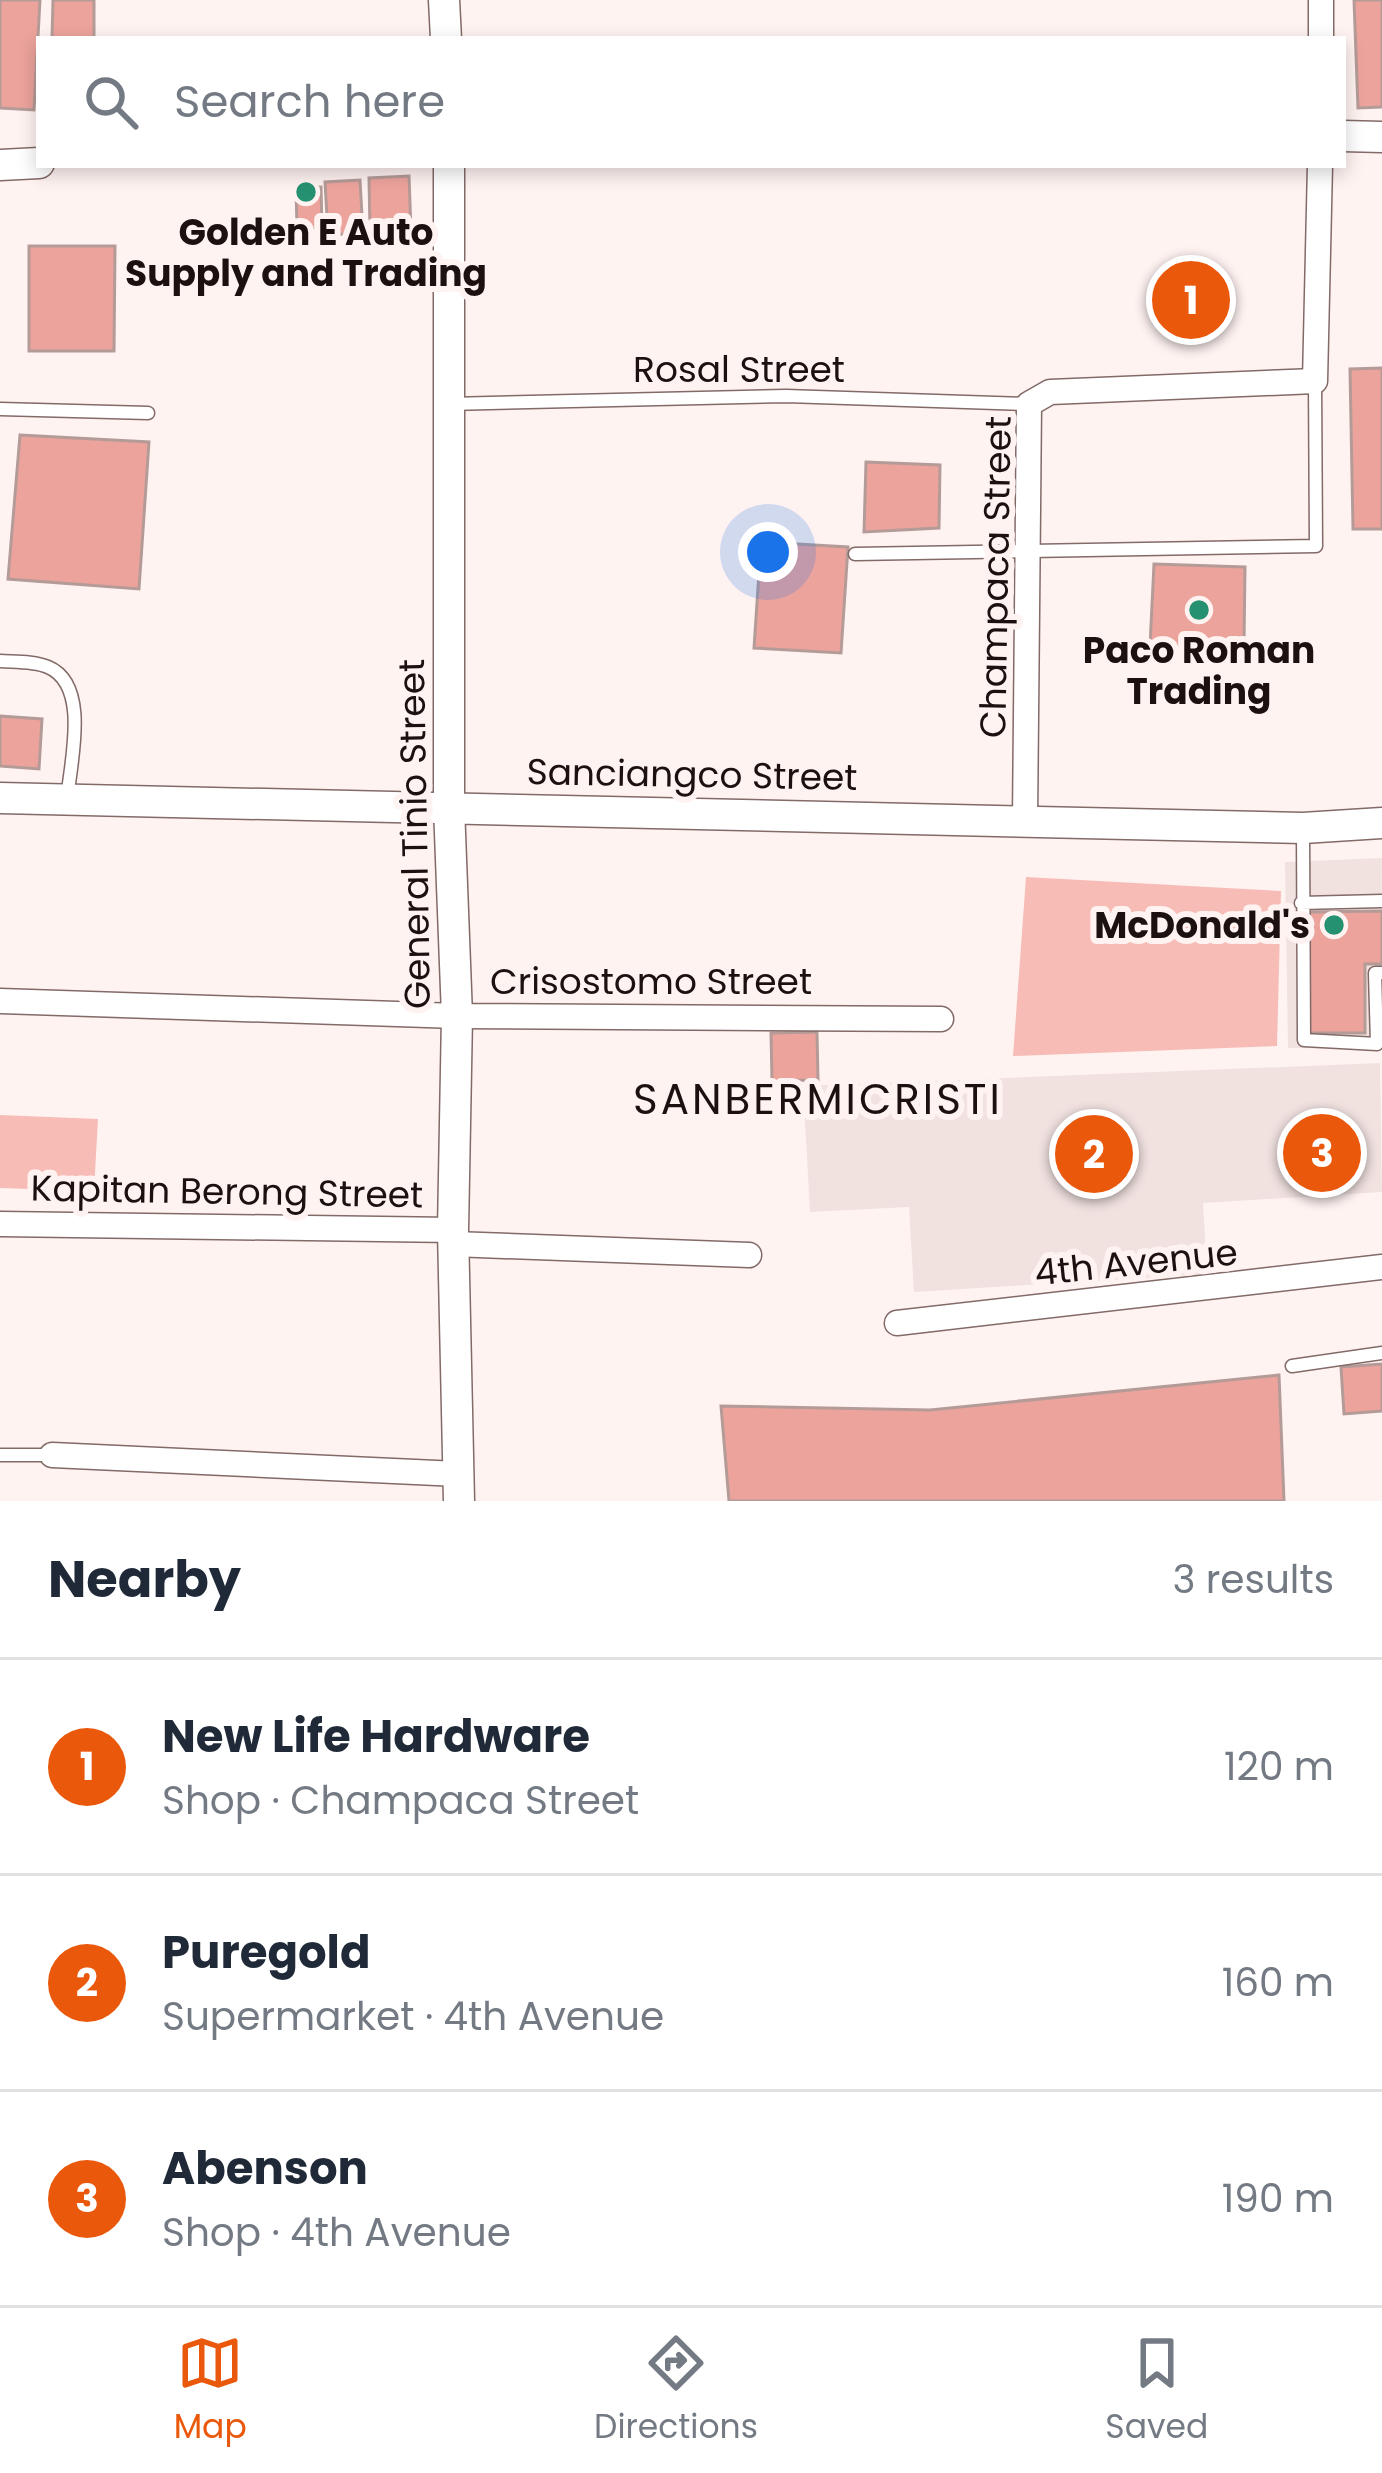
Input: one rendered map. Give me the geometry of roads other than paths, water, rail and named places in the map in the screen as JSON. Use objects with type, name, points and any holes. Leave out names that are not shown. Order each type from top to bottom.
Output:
[{"type":"street","points":[[445,0],[446,36]]},
{"type":"street","points":[[1321,0],[1321,36]]},
{"type":"street","points":[[1346,136],[1382,136]]},
{"type":"street","points":[[0,165],[36,164]]},
{"type":"street","name":"General Tinio Street","points":[[448,168],[449,807],[457,1016],[453,1237],[459,1487]]},
{"type":"street","points":[[1315,381],[1320,168]]},
{"type":"street","name":"Champaca Street","points":[[1025,820],[1032,553],[1029,404],[1050,392],[1315,381]]},
{"type":"street","name":"Sanciangco Street","points":[[0,798],[1303,828],[1382,823]]},
{"type":"street","name":"Crisostomo Street","points":[[0,1001],[457,1016],[941,1019]]},
{"type":"street","name":"Kapitan Berong Street","points":[[0,1224],[453,1237],[749,1255]]},
{"type":"street","name":"4th Avenue","points":[[897,1323],[1382,1268]]},
{"type":"street","points":[[52,1455],[459,1487]]},
{"type":"lane","points":[[855,554],[1316,546],[1315,381]]},
{"type":"lane","name":"Rosal Street","points":[[449,404],[786,396],[1029,404]]},
{"type":"lane","points":[[0,409],[148,413]]},
{"type":"lane","points":[[0,661],[44,664],[70,688],[74,712],[67,802]]},
{"type":"lane","points":[[1303,828],[1304,1040],[1377,1044],[1375,973],[1382,973]]},
{"type":"lane","points":[[1301,903],[1382,902]]},
{"type":"lane","points":[[1292,1366],[1382,1353]]},
{"type":"lane","points":[[0,1455],[52,1455]]},
{"type":"place","name":"Golden E Auto Supply and Trading","points":[[306,192]]},
{"type":"place","name":"New Life Hardware","points":[[1191,300]]},
{"type":"place","name":"Paco Roman Trading","points":[[1199,610]]},
{"type":"place","name":"McDonald's","points":[[1334,925]]},
{"type":"place","name":"Abenson","points":[[1322,1153]]},
{"type":"place","name":"Puregold","points":[[1094,1154]]},
{"type":"district","name":"SANBERMICRISTI","points":[[818,1099]]}]
